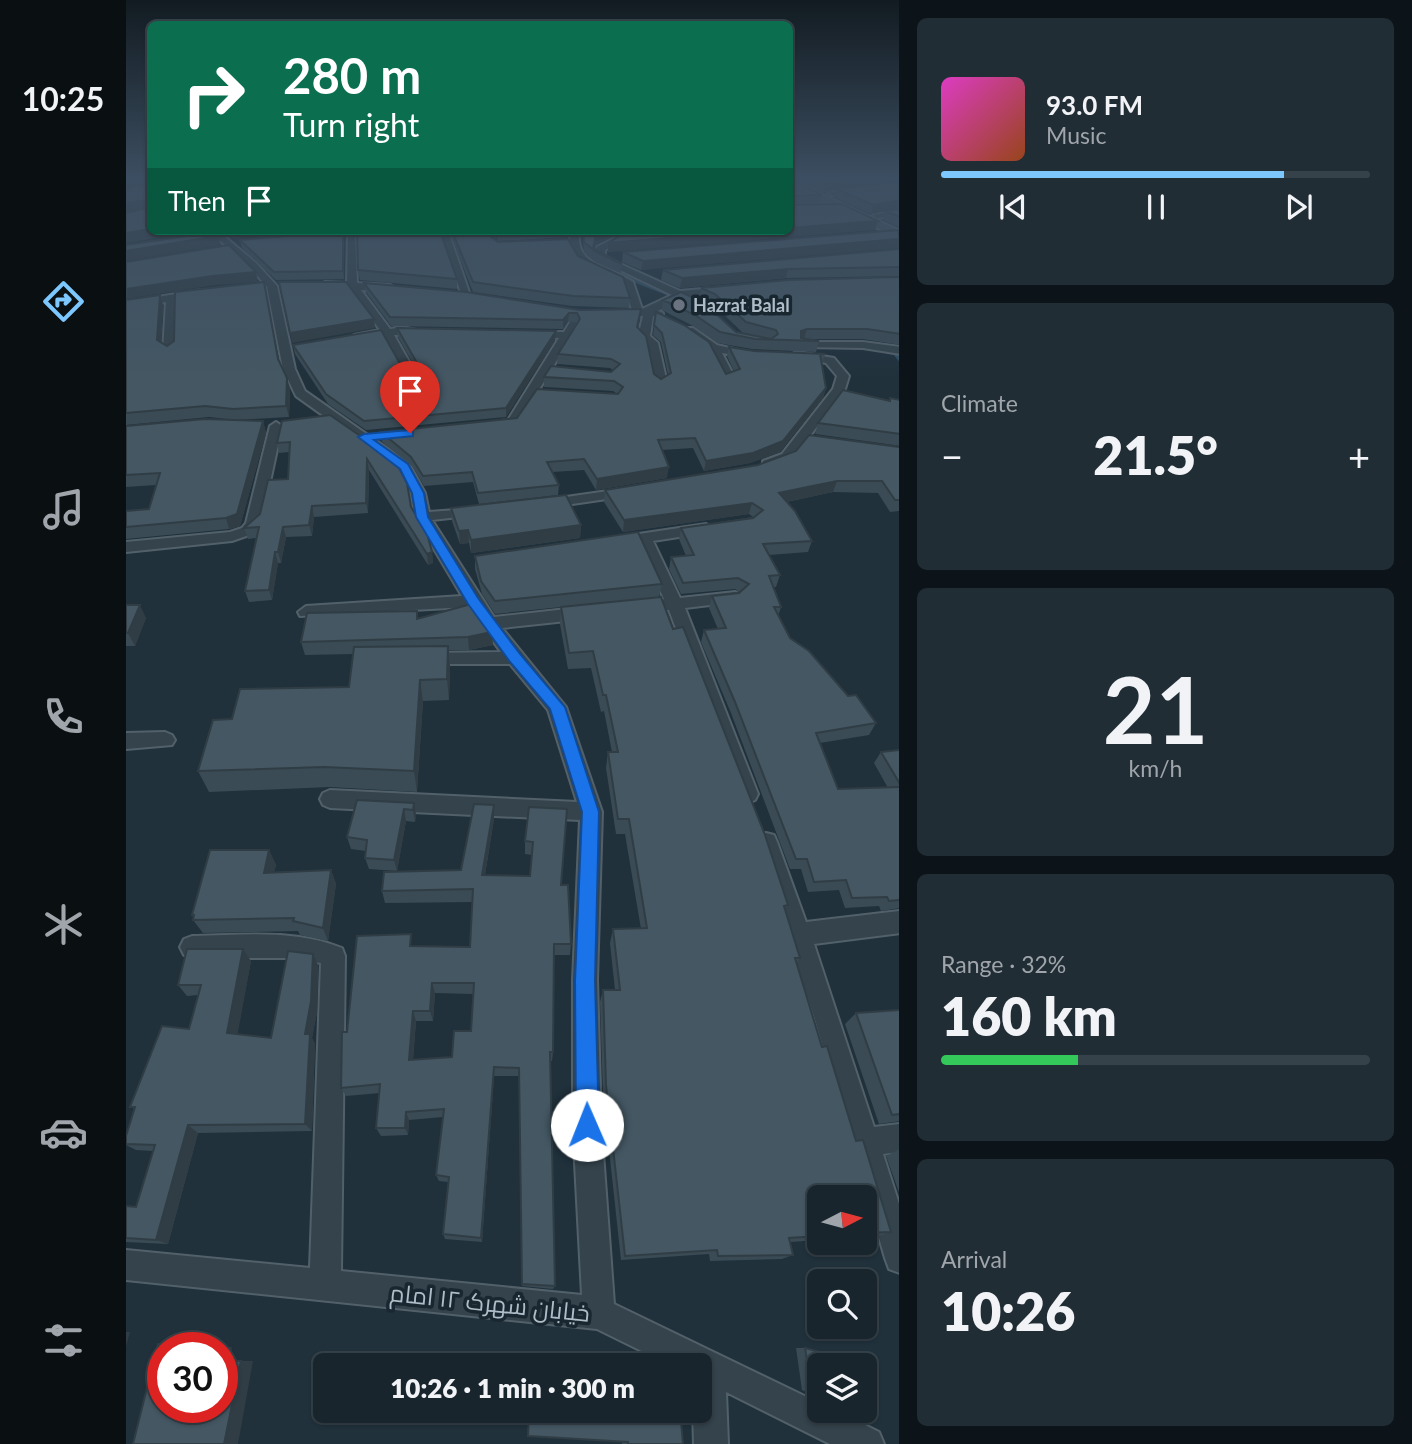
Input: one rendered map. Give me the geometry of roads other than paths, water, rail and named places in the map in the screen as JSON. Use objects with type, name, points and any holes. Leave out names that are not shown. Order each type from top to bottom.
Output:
[{"type":"street","points":[[225,243],[253,265],[273,286],[291,349],[289,369],[300,393],[404,467],[418,493],[422,517],[457,563],[473,601],[515,658],[557,707],[591,812],[585,981],[587,1125],[599,1313]]},
{"type":"street","points":[[350,243],[352,285],[387,332],[422,395]]},
{"type":"street","points":[[448,243],[467,296]]},
{"type":"street","points":[[572,243],[575,253],[583,261],[629,284],[644,312],[644,337],[652,343],[661,383]]},
{"type":"street","points":[[600,258],[600,249],[611,243]]},
{"type":"street","points":[[600,258],[627,256]]},
{"type":"street","points":[[600,258],[698,304]]},
{"type":"street","points":[[638,276],[665,274]]},
{"type":"street","points":[[312,285],[401,289]]},
{"type":"street","points":[[644,312],[681,295],[732,289]]},
{"type":"street","points":[[126,305],[215,291]]},
{"type":"street","points":[[454,295],[480,298]]},
{"type":"street","points":[[169,351],[171,298]]},
{"type":"street","points":[[478,427],[512,423],[539,392],[552,370],[566,335],[584,314],[644,312],[673,323],[714,348],[775,356],[824,357],[838,366],[843,376],[839,389],[807,440],[787,457],[754,470]]},
{"type":"street","points":[[348,338],[387,332],[427,332]]},
{"type":"street","points":[[524,334],[566,335]]},
{"type":"street","points":[[792,344],[895,346]]},
{"type":"street","points":[[714,348],[729,378]]},
{"type":"street","points":[[309,421],[332,418]]},
{"type":"street","points":[[126,547],[232,536],[247,531],[253,524],[275,425]]},
{"type":"street","points":[[364,437],[389,435]]},
{"type":"street","points":[[533,505],[639,490]]},
{"type":"street","points":[[422,517],[491,509]]},
{"type":"street","points":[[617,542],[723,526]]},
{"type":"street","points":[[645,538],[675,604],[800,934],[899,1258]]},
{"type":"street","points":[[649,606],[735,597]]},
{"type":"street","points":[[306,612],[473,601]]},
{"type":"street","points":[[489,623],[609,610]]},
{"type":"street","points":[[410,660],[515,658]]},
{"type":"street","points":[[126,741],[165,740]]},
{"type":"street","points":[[330,799],[591,812]]},
{"type":"street","points":[[800,934],[899,922]]},
{"type":"street","points":[[192,947],[265,946],[320,950],[333,956],[325,1285]]},
{"type":"street","points":[[865,1142],[899,1138]]},
{"type":"street","name":"خیابان شهرک ۱۲ امام","points":[[126,1265],[599,1313],[680,1353]]},
{"type":"street","name":"خیابان شهرک ۱۲ امام","points":[[712,1369],[867,1444]]},
{"type":"street","points":[[710,1423],[711,1444]]},
{"type":"waterway","points":[[592,250],[605,243]]},
{"type":"waterway","points":[[608,267],[630,278]]},
{"type":"waterway","points":[[630,278],[677,297]]},
{"type":"waterway","points":[[887,351],[895,353],[899,358]]},
{"type":"place","name":"Hazrat Balal","points":[[679,305]]}]
